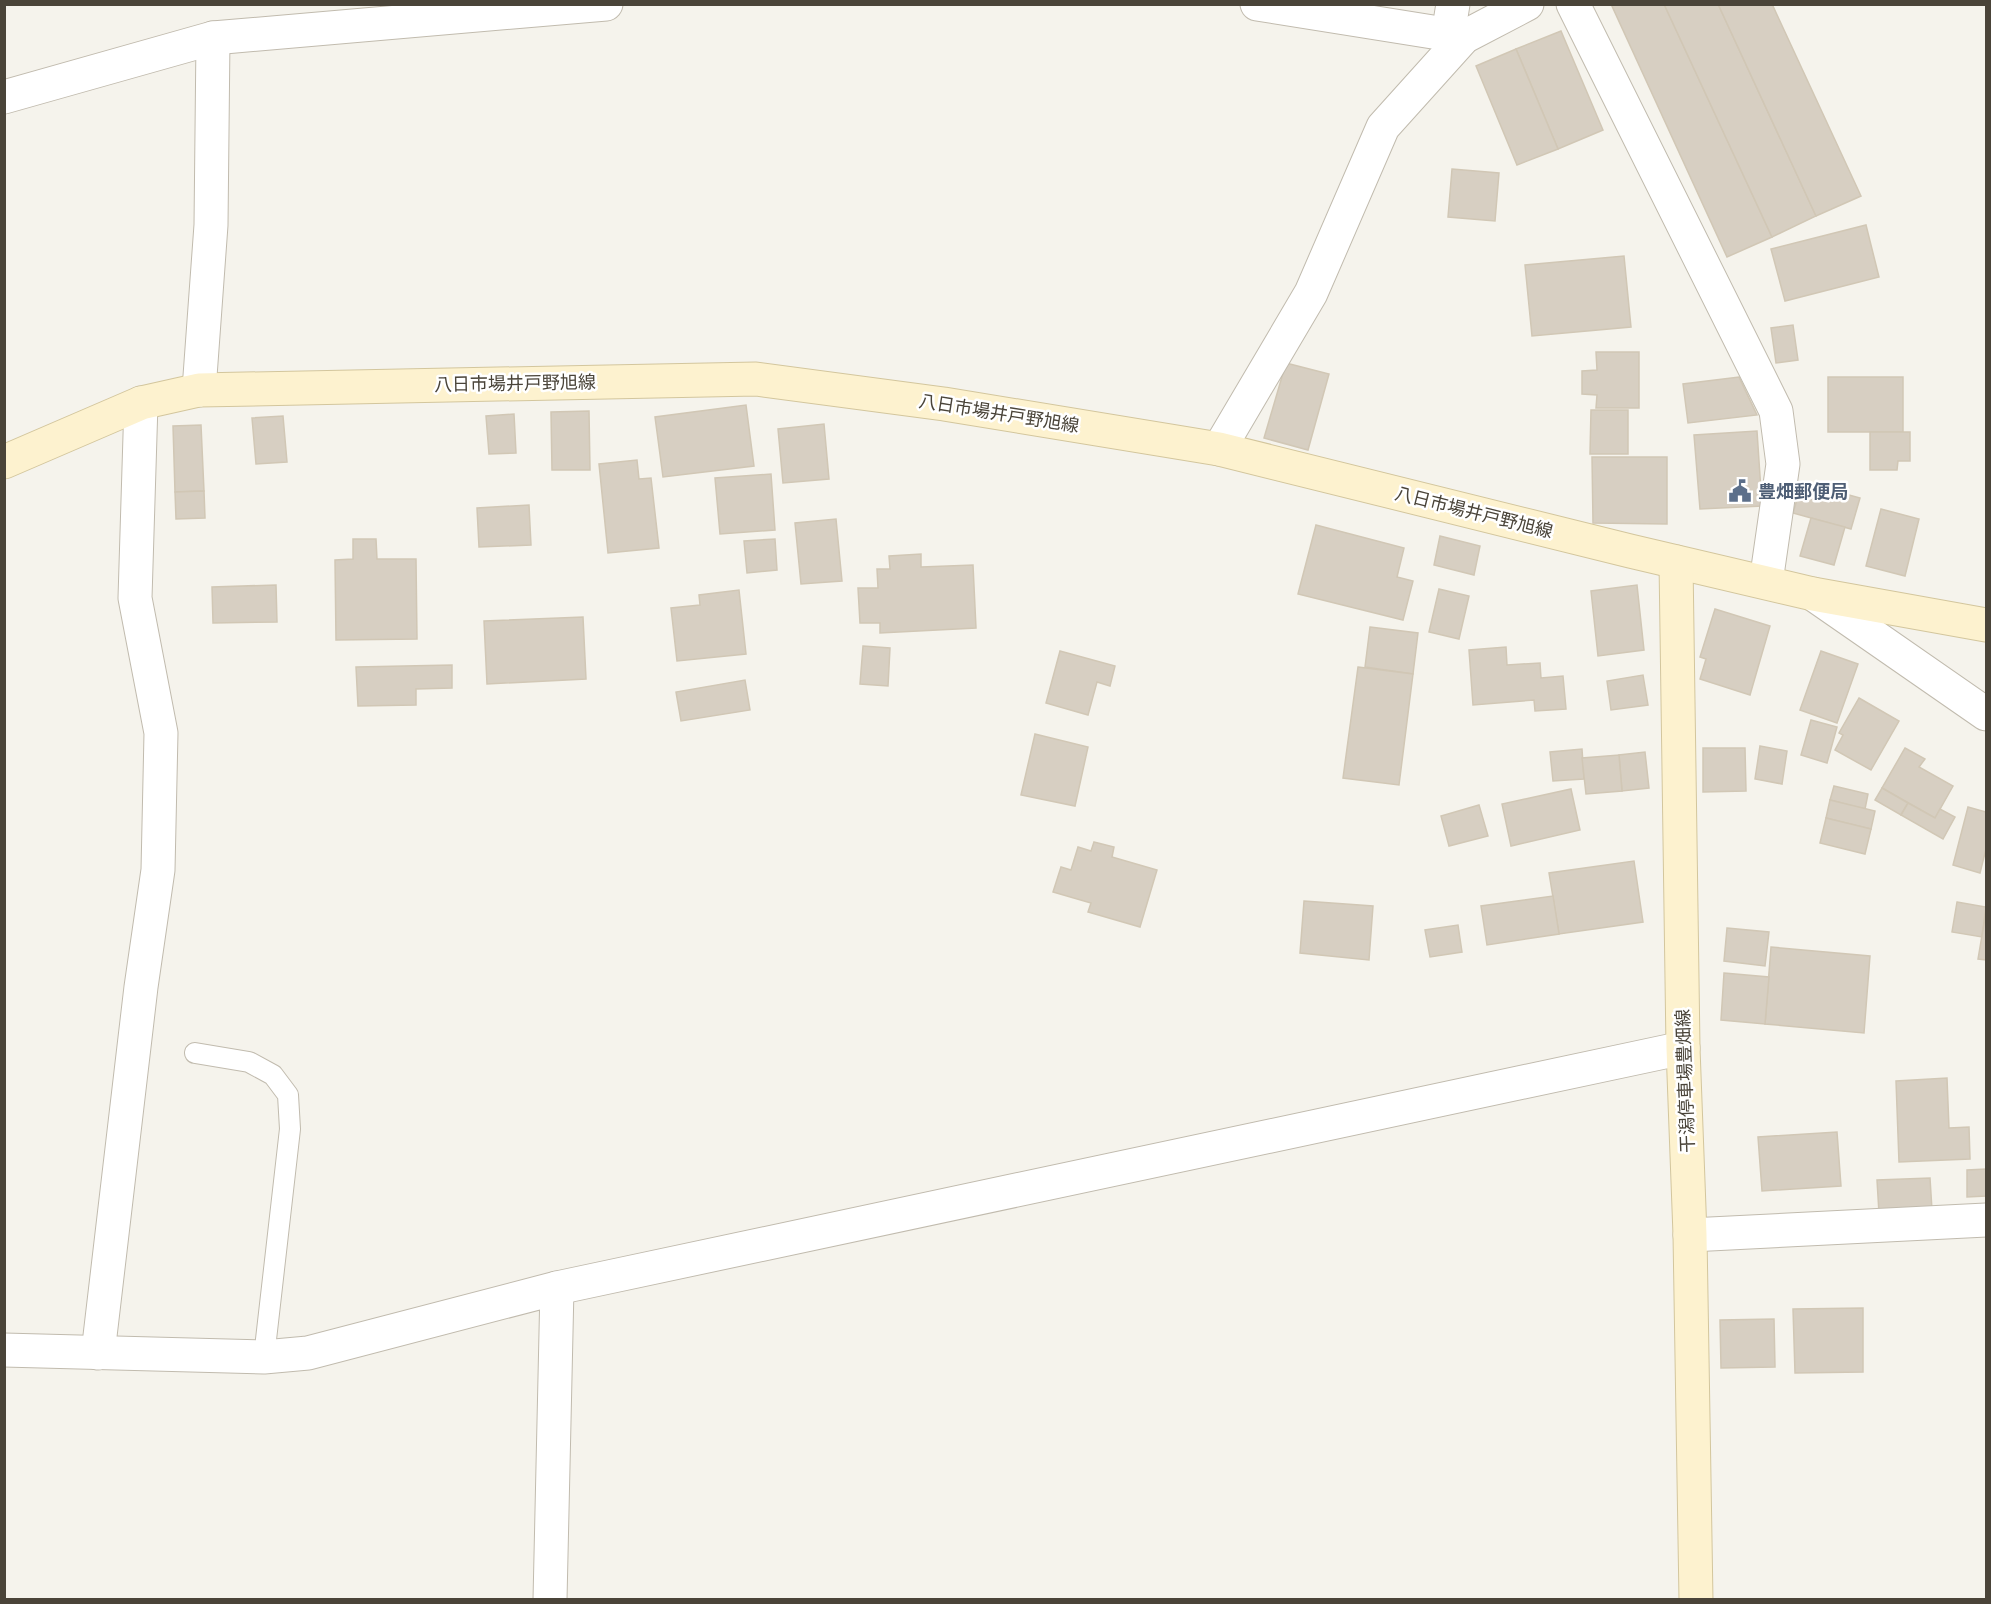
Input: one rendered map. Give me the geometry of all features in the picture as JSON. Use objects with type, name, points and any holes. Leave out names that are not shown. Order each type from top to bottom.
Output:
[{"type":"main road","name":"八日市場井戸野旭線","points":[[4,462],[141,403],[199,390],[756,379],[944,404],[1219,449],[1813,594],[1986,626]]},
{"type":"main road","name":"干潟停車場豊畑線","points":[[1676,562],[1683,1048],[1690,1235],[1696,1599]]},
{"type":"street","points":[[4,96],[213,38],[606,4]]},
{"type":"street","points":[[1257,4],[1455,25],[1527,4]]},
{"type":"street","points":[[1572,4],[1776,411],[1783,464],[1766,582]]},
{"type":"street","points":[[1219,449],[1311,293],[1383,126],[1455,25]]},
{"type":"street","points":[[199,390],[211,225],[213,38]]},
{"type":"street","points":[[98,1353],[140,999],[158,870],[161,733],[135,598],[141,403]]},
{"type":"street","points":[[1813,594],[1986,714]]},
{"type":"street","points":[[4,1350],[264,1357],[308,1353],[556,1288],[1683,1048]]},
{"type":"street","points":[[1690,1235],[1986,1220]]},
{"type":"street","points":[[550,1599],[556,1288]]},
{"type":"lane","points":[[195,1053],[249,1062],[273,1075],[288,1095],[290,1129],[264,1357]]},
{"type":"building","points":[[1611,4],[1664,4],[1772,237],[1727,257]]},
{"type":"building","points":[[1664,4],[1718,4],[1816,216],[1772,237]]},
{"type":"building","points":[[1718,4],[1772,4],[1861,196],[1816,216]]},
{"type":"building","points":[[1561,31],[1603,130],[1558,149],[1516,49]]},
{"type":"building","points":[[1516,49],[1558,149],[1517,165],[1476,66]]},
{"type":"building","points":[[1452,169],[1499,173],[1495,221],[1448,217]]},
{"type":"building","points":[[1866,225],[1879,277],[1785,301],[1771,249]]},
{"type":"building","points":[[1624,256],[1631,327],[1532,336],[1525,265]]},
{"type":"building","points":[[1793,325],[1798,360],[1776,363],[1771,328]]},
{"type":"building","points":[[1596,352],[1639,352],[1639,408],[1596,408],[1597,395],[1582,394],[1582,371],[1597,370]]},
{"type":"building","points":[[1286,363],[1329,374],[1308,450],[1264,438]]},
{"type":"building","points":[[1739,377],[1757,415],[1688,423],[1683,384]]},
{"type":"building","points":[[1828,377],[1903,377],[1903,432],[1828,432]]},
{"type":"building","points":[[746,405],[754,466],[663,477],[655,417]]},
{"type":"building","points":[[1591,410],[1628,410],[1628,454],[1590,454]]},
{"type":"building","points":[[589,411],[590,470],[552,470],[551,412]]},
{"type":"building","points":[[514,414],[516,453],[489,454],[486,416]]},
{"type":"building","points":[[283,416],[287,462],[256,464],[252,418]]},
{"type":"building","points":[[824,424],[829,479],[783,483],[778,429]]},
{"type":"building","points":[[201,425],[204,491],[175,492],[173,426]]},
{"type":"building","points":[[1757,431],[1762,506],[1700,509],[1694,435]]},
{"type":"building","points":[[1870,432],[1910,432],[1910,461],[1898,461],[1897,470],[1870,470]]},
{"type":"building","points":[[1592,457],[1667,457],[1667,524],[1593,523]]},
{"type":"building","points":[[637,460],[639,479],[651,478],[659,548],[608,553],[599,464]]},
{"type":"building","points":[[771,474],[775,530],[720,534],[715,478]]},
{"type":"building","points":[[1802,482],[1860,498],[1851,529],[1793,513]]},
{"type":"building","points":[[204,491],[205,518],[176,519],[175,492]]},
{"type":"building","points":[[529,505],[531,545],[479,547],[477,508]]},
{"type":"building","points":[[1881,509],[1919,519],[1905,576],[1866,566]]},
{"type":"building","points":[[1811,518],[1845,527],[1834,565],[1800,556]]},
{"type":"building","points":[[836,519],[842,581],[801,584],[795,523]]},
{"type":"building","points":[[1316,525],[1404,548],[1397,577],[1413,581],[1403,620],[1298,594]]},
{"type":"building","points":[[1440,536],[1480,546],[1474,575],[1434,565]]},
{"type":"building","points":[[353,539],[376,539],[377,559],[416,559],[417,639],[336,640],[335,560],[353,559]]},
{"type":"building","points":[[775,539],[777,570],[747,573],[744,541]]},
{"type":"building","points":[[921,554],[921,567],[973,565],[976,628],[880,633],[880,623],[860,623],[858,588],[878,588],[877,569],[890,569],[889,556]]},
{"type":"building","points":[[276,585],[277,622],[213,623],[212,587]]},
{"type":"building","points":[[1637,585],[1644,650],[1598,656],[1591,591]]},
{"type":"building","points":[[1439,589],[1469,596],[1459,639],[1429,632]]},
{"type":"building","points":[[739,590],[746,654],[677,661],[671,608],[700,605],[699,595]]},
{"type":"building","points":[[1715,609],[1770,626],[1750,695],[1700,679],[1706,659],[1700,657]]},
{"type":"building","points":[[583,617],[586,679],[487,684],[484,621]]},
{"type":"building","points":[[1370,627],[1418,633],[1413,674],[1365,667]]},
{"type":"building","points":[[863,646],[890,648],[888,686],[860,684]]},
{"type":"building","points":[[1506,647],[1507,665],[1540,663],[1541,678],[1563,676],[1566,709],[1535,711],[1534,700],[1473,705],[1469,650]]},
{"type":"building","points":[[1060,651],[1115,666],[1110,686],[1097,682],[1088,715],[1046,703]]},
{"type":"building","points":[[1821,651],[1858,664],[1837,723],[1800,710]]},
{"type":"building","points":[[452,665],[452,688],[416,689],[416,705],[358,706],[356,667]]},
{"type":"building","points":[[1358,667],[1413,674],[1399,785],[1343,778]]},
{"type":"building","points":[[1643,675],[1648,705],[1611,710],[1607,681]]},
{"type":"building","points":[[745,680],[750,710],[681,721],[676,692]]},
{"type":"building","points":[[1859,698],[1899,721],[1871,770],[1835,750],[1843,735],[1839,733]]},
{"type":"building","points":[[1811,720],[1837,727],[1827,763],[1801,755]]},
{"type":"building","points":[[1035,734],[1088,747],[1075,806],[1021,795]]},
{"type":"building","points":[[1760,746],[1787,751],[1782,784],[1755,779]]},
{"type":"building","points":[[1703,748],[1745,748],[1746,791],[1703,792]]},
{"type":"building","points":[[1905,748],[1925,759],[1919,767],[1953,786],[1935,818],[1882,788]]},
{"type":"building","points":[[1582,749],[1584,779],[1553,781],[1550,752]]},
{"type":"building","points":[[1645,752],[1649,788],[1622,791],[1619,755]]},
{"type":"building","points":[[1619,755],[1622,791],[1586,794],[1582,758]]},
{"type":"building","points":[[1834,786],[1868,794],[1865,809],[1830,800]]},
{"type":"building","points":[[1882,788],[1908,803],[1901,815],[1875,800]]},
{"type":"building","points":[[1571,789],[1580,830],[1511,846],[1502,804]]},
{"type":"building","points":[[1830,800],[1875,811],[1871,829],[1826,818]]},
{"type":"building","points":[[1908,803],[1935,818],[1940,809],[1955,817],[1943,839],[1901,815]]},
{"type":"building","points":[[1479,805],[1488,836],[1449,846],[1441,816]]},
{"type":"building","points":[[1968,807],[1986,812],[1986,849],[1980,873],[1953,865]]},
{"type":"building","points":[[1826,818],[1871,829],[1865,854],[1820,843]]},
{"type":"building","points":[[1094,842],[1114,847],[1112,857],[1157,870],[1140,927],[1088,912],[1091,903],[1053,892],[1061,867],[1071,870],[1078,847],[1091,851]]},
{"type":"building","points":[[1634,861],[1643,922],[1559,934],[1549,873]]},
{"type":"building","points":[[1553,896],[1559,934],[1487,945],[1481,906]]},
{"type":"building","points":[[1304,901],[1373,906],[1369,960],[1300,953]]},
{"type":"building","points":[[1957,902],[1986,907],[1982,937],[1952,932]]},
{"type":"building","points":[[1986,912],[1986,960],[1978,959]]},
{"type":"building","points":[[1458,925],[1462,952],[1430,957],[1425,930]]},
{"type":"building","points":[[1727,928],[1769,932],[1765,966],[1724,961]]},
{"type":"building","points":[[1771,947],[1870,956],[1864,1033],[1765,1024]]},
{"type":"building","points":[[1724,973],[1769,977],[1765,1024],[1721,1020]]},
{"type":"building","points":[[1947,1078],[1949,1128],[1969,1127],[1970,1159],[1899,1162],[1896,1081]]},
{"type":"building","points":[[1837,1132],[1841,1186],[1762,1191],[1758,1137]]},
{"type":"building","points":[[1986,1169],[1986,1196],[1967,1197],[1967,1170]]},
{"type":"building","points":[[1930,1178],[1932,1210],[1879,1213],[1877,1180]]},
{"type":"building","points":[[1863,1308],[1863,1372],[1795,1373],[1793,1309]]},
{"type":"building","points":[[1774,1319],[1775,1367],[1721,1368],[1720,1320]]},
{"type":"place","name":"豊畑郵便局","points":[[1740,491]]}]
